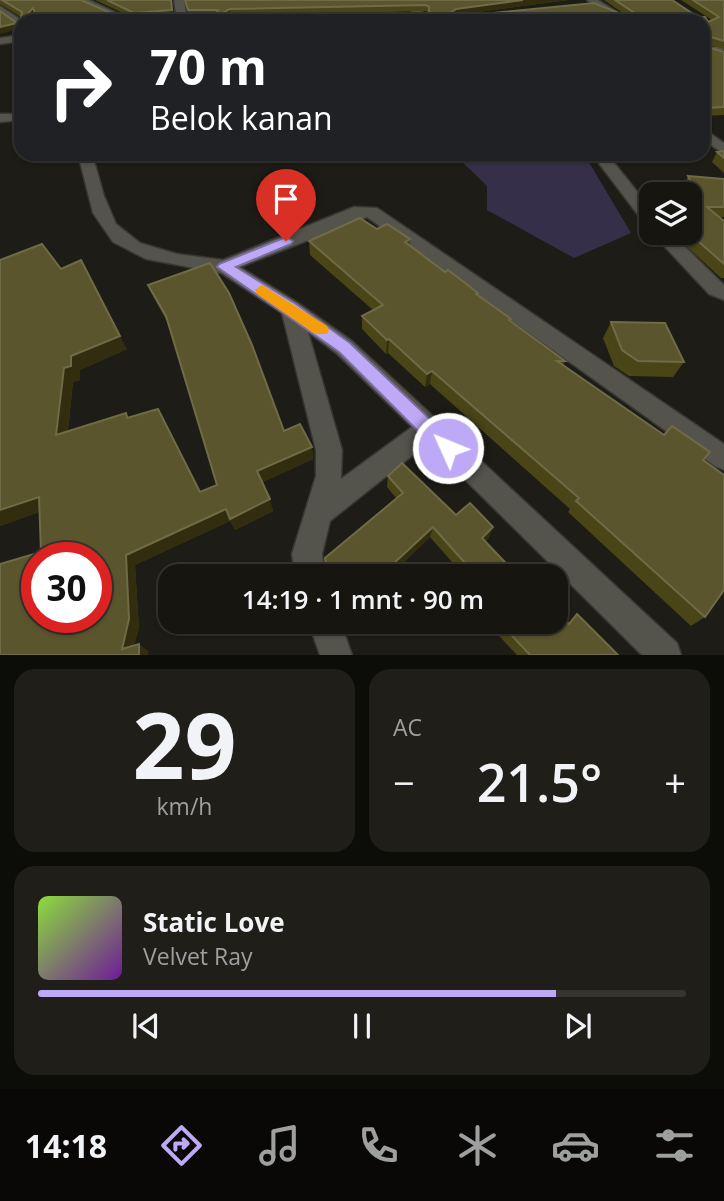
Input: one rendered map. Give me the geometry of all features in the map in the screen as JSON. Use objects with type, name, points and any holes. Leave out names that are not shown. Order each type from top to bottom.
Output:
[{"type":"street","points":[[81,0],[113,14]]},
{"type":"street","points":[[404,0],[421,14]]},
{"type":"street","points":[[581,5],[595,1],[615,14]]},
{"type":"street","points":[[123,4],[124,14]]},
{"type":"street","points":[[710,138],[724,150]]},
{"type":"street","points":[[87,161],[97,203],[105,223],[117,237],[134,248],[174,260],[224,267],[290,308],[344,347],[665,655]]},
{"type":"street","points":[[605,161],[639,205]]},
{"type":"street","points":[[224,267],[360,211],[371,212],[724,458]]},
{"type":"street","points":[[673,245],[716,289],[724,293]]},
{"type":"street","points":[[290,308],[328,450],[329,476],[307,554],[308,564]]},
{"type":"street","points":[[320,512],[428,429]]},
{"type":"street","points":[[329,634],[336,655]]},
{"type":"shaded area","points":[[461,161],[588,161],[631,233],[574,258],[487,210],[487,186]]},
{"type":"building","points":[[2,0],[81,0],[113,14],[35,14],[33,8],[27,14]]},
{"type":"building","points":[[107,0],[171,0],[172,10],[134,13]]},
{"type":"building","points":[[185,0],[523,0],[456,9],[449,14],[426,14],[429,7],[426,5],[230,9],[224,14],[216,14],[218,10],[188,10]]},
{"type":"building","points":[[615,0],[672,0],[693,14],[636,14]]},
{"type":"building","points":[[693,0],[724,0],[724,41],[710,37],[710,21],[719,17]]},
{"type":"building","points":[[594,3],[621,14],[482,14]]},
{"type":"building","points":[[0,11],[14,24],[0,27]]},
{"type":"building","points":[[710,48],[724,52],[724,107],[710,108]]},
{"type":"building","points":[[688,176],[724,179],[724,207],[707,207],[724,221],[724,264],[702,245],[702,182],[691,182]]},
{"type":"building","points":[[360,218],[377,229],[387,224],[410,239],[405,242],[445,272],[448,270],[565,361],[557,361],[664,435],[672,426],[710,452],[703,460],[724,475],[724,590],[705,617],[576,501],[579,498],[432,371],[427,374],[362,316],[383,305],[309,241]]},
{"type":"building","points":[[42,244],[61,269],[81,260],[120,336],[71,356],[71,366],[64,368],[56,435],[126,413],[127,418],[158,409],[200,492],[217,485],[166,316],[148,285],[210,263],[229,293],[252,345],[284,431],[300,424],[312,447],[257,471],[270,499],[230,519],[226,509],[126,555],[129,619],[122,649],[139,644],[139,655],[0,655],[0,564],[21,558],[21,633],[112,633],[112,542],[41,542],[39,497],[0,510],[0,260]]},
{"type":"building","points":[[611,322],[665,323],[684,362],[638,361],[622,350]]},
{"type":"building","points":[[402,463],[456,515],[470,503],[493,527],[482,538],[507,564],[464,564],[433,527],[393,564],[326,564],[325,558],[403,493],[388,476]]},
{"type":"building","points":[[577,614],[618,655],[530,655],[510,634],[568,634],[568,623]]},
{"type":"slow traffic","points":[[262,290],[321,330]]},
{"type":"route","points":[[286,241],[224,267],[290,308],[344,347],[448,448]]}]
